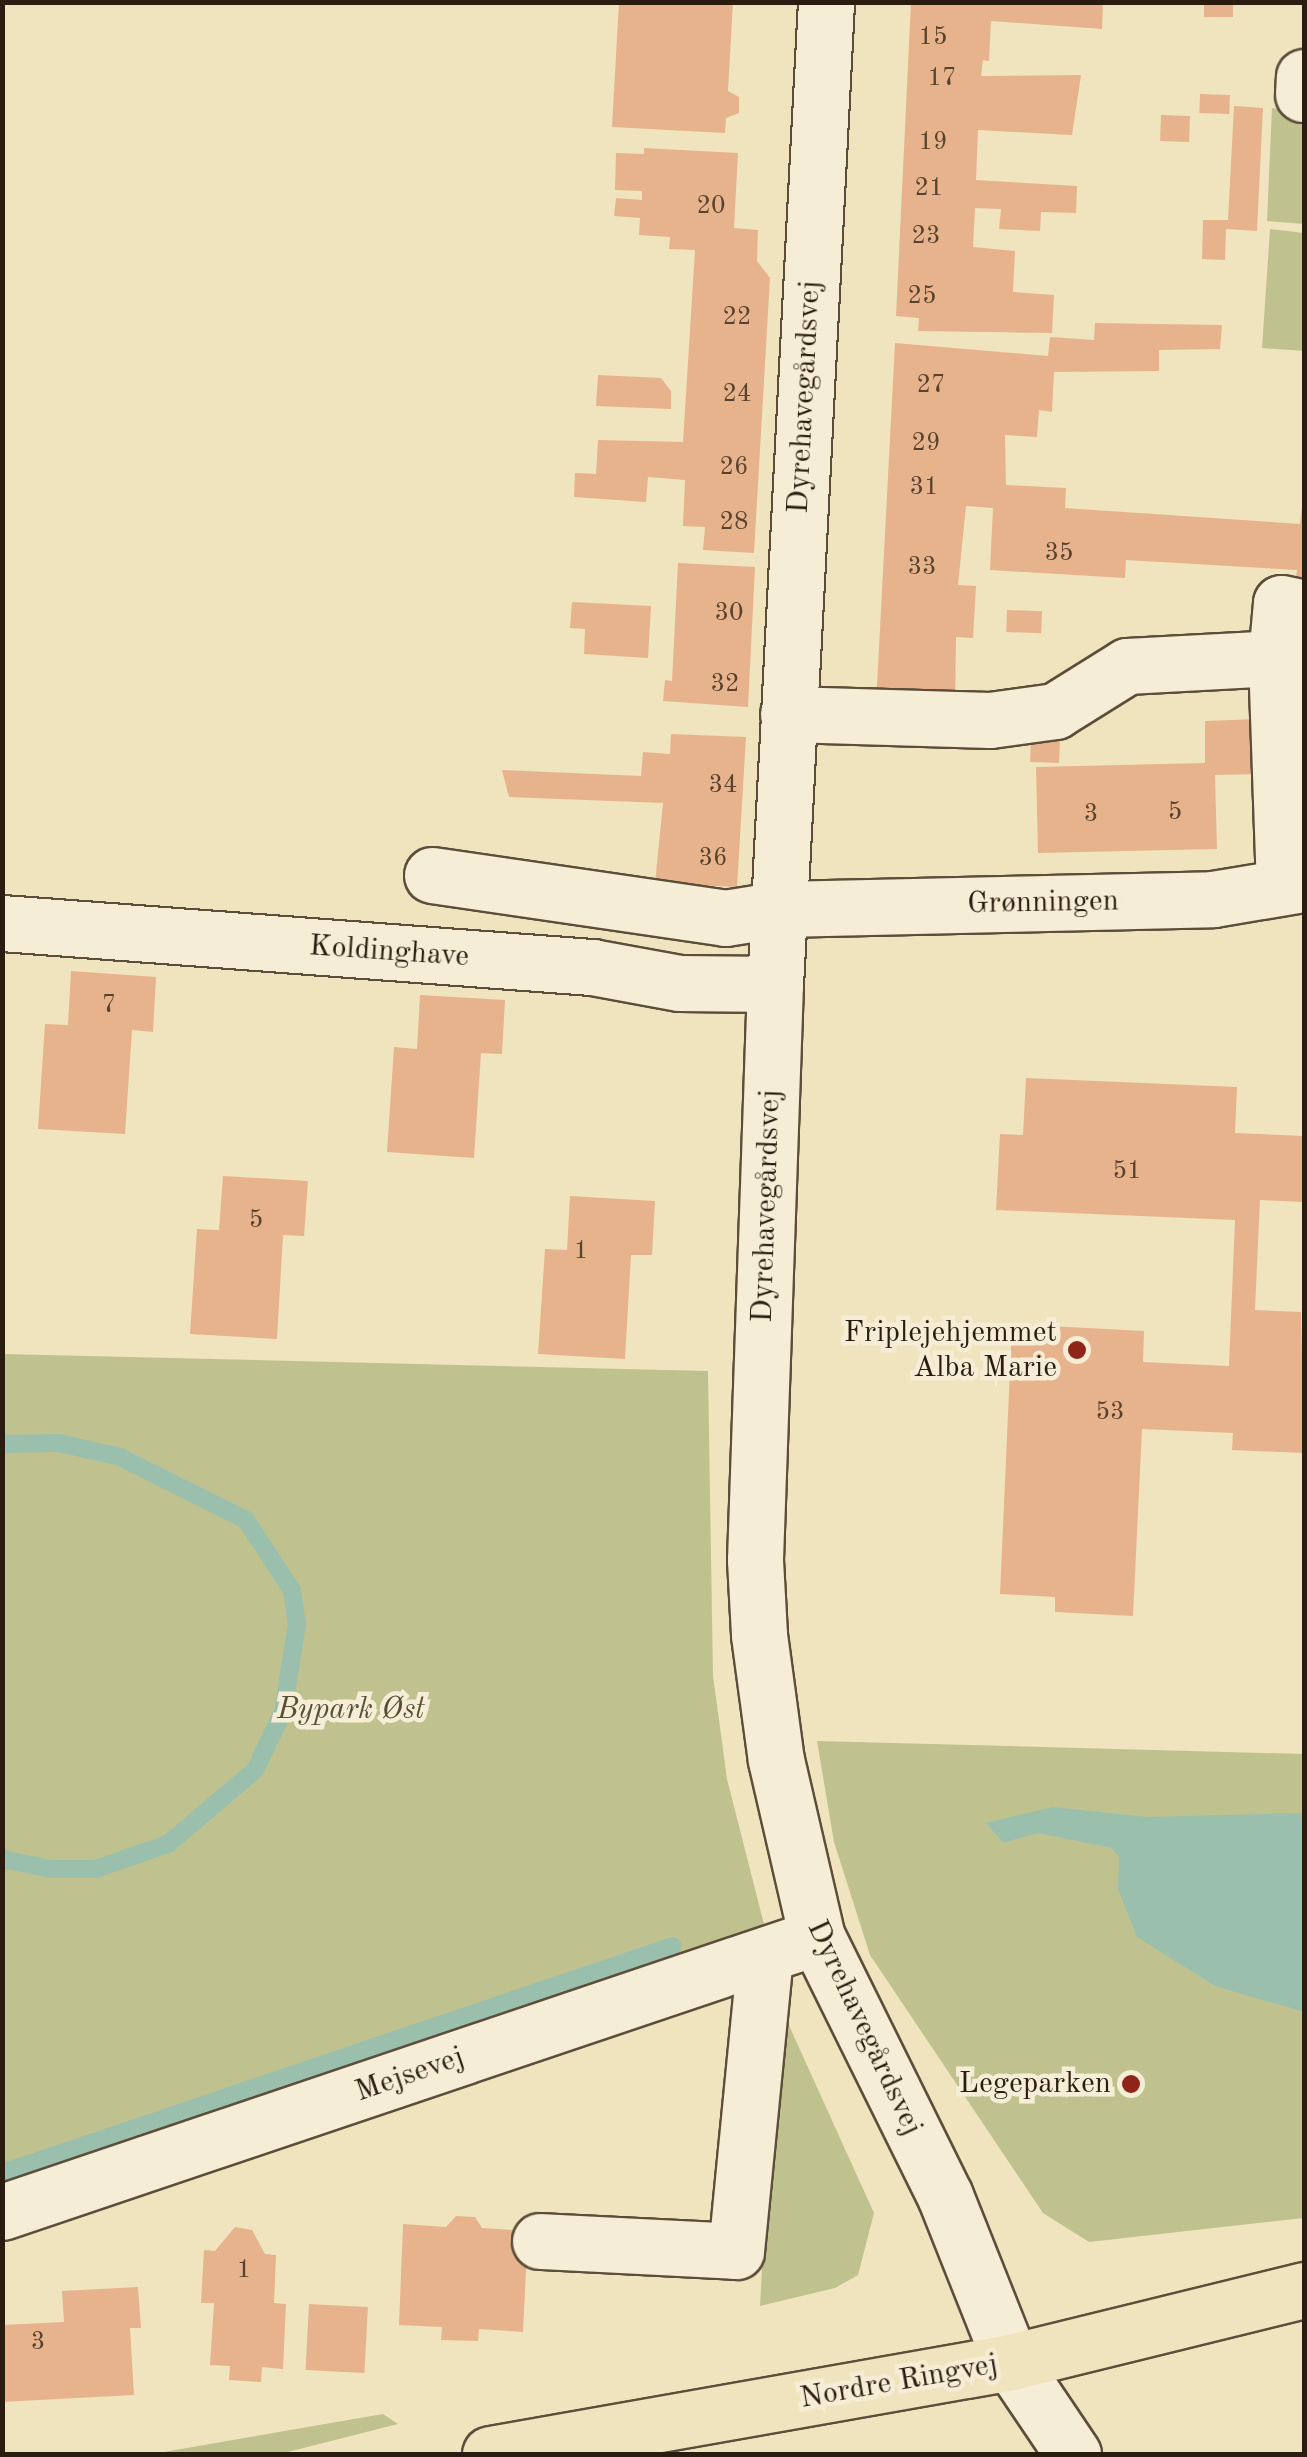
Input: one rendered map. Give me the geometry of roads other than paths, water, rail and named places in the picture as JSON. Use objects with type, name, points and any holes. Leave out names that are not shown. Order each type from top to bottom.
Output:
[{"type":"main road","name":"Nordre Ringvej","points":[[490,2454],[1011,2362],[1304,2290]]},
{"type":"street","name":"Dyrehavegårdsvej","points":[[826,2],[775,984],[755,1560],[776,1760],[817,1937],[945,2196],[1011,2362],[1073,2454]]},
{"type":"street","points":[[1304,76],[1304,94]]},
{"type":"street","points":[[1294,885],[1276,658],[1281,604],[1304,608]]},
{"type":"street","points":[[788,714],[990,720],[1054,711],[1128,666],[1276,658]]},
{"type":"street","name":"Grønningen","points":[[432,875],[725,918],[781,909],[1213,899],[1294,885]]},
{"type":"street","name":"Koldinghave","points":[[2,923],[592,967],[679,984],[775,984]]},
{"type":"street","name":"Mejsevej","points":[[2,2212],[817,1937]]},
{"type":"street","points":[[540,2241],[736,2251],[764,1955]]},
{"type":"waterway","points":[[2,1444],[59,1443],[120,1457],[246,1520],[292,1590],[297,1624],[283,1712],[255,1770],[168,1844],[96,1869],[51,1869],[2,1859]]},
{"type":"waterway","points":[[2,2173],[673,1946]]},
{"type":"place","name":"Friplejehjemmet Alba Marie","points":[[1077,1350]]},
{"type":"place","name":"Legeparken","points":[[1131,2084]]},
{"type":"park label","name":"Bypark Øst","points":[[351,1710]]}]
